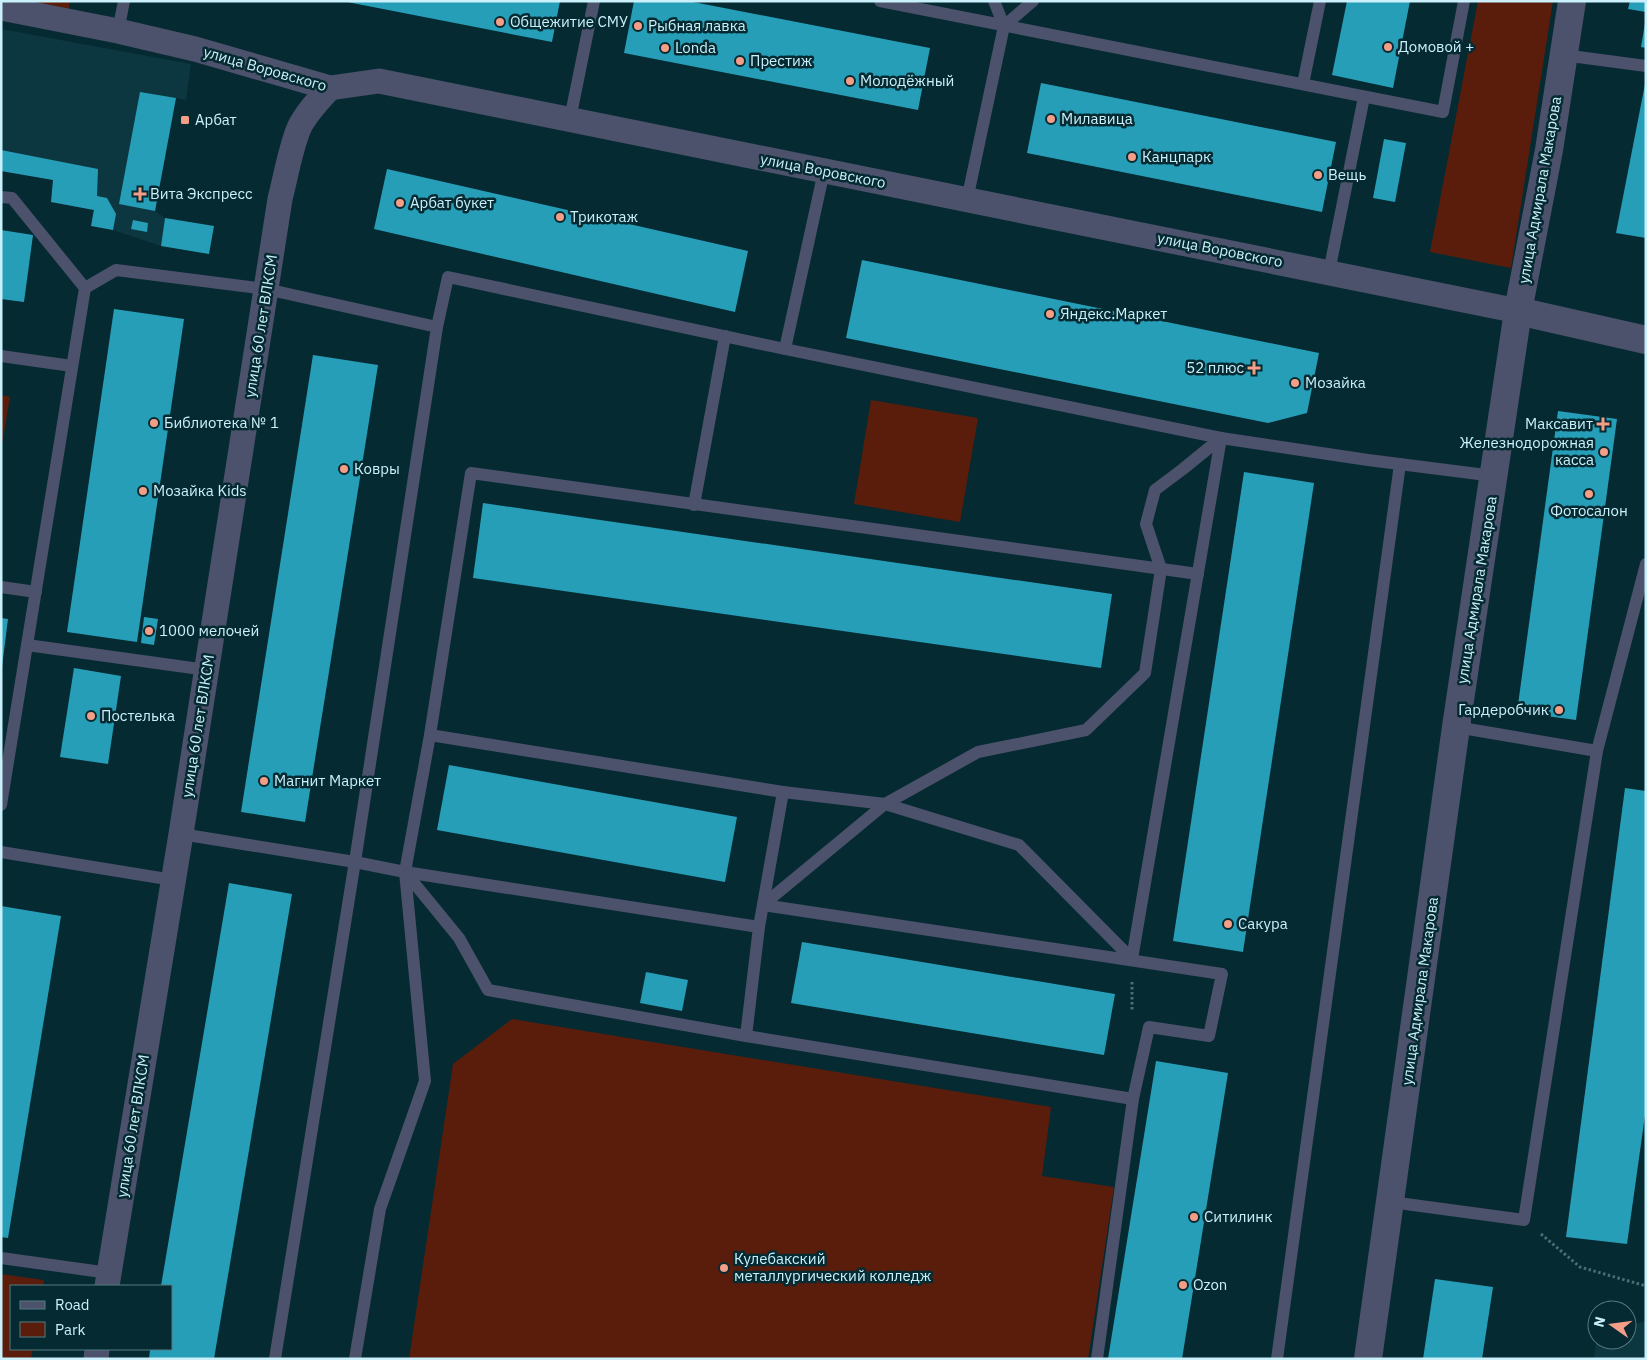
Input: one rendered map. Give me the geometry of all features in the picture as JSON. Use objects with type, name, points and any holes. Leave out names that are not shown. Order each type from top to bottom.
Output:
[{"type":"street","name":"улица Адмирала Макарова","points":[[1368,1359],[1456,728],[1518,311],[1549,150],[1572,1]]},
{"type":"street","name":"улица Воровского","points":[[1,8],[118,31],[195,49],[330,88],[379,81],[1329,272],[1518,311],[1646,340]]},
{"type":"street","name":"улица 60 лет ВЛКСМ","points":[[108,1280],[181,834],[280,199],[289,160],[300,127],[314,105],[330,88]]},
{"type":"lane","points":[[118,31],[124,1]]},
{"type":"lane","points":[[570,119],[594,1]]},
{"type":"lane","points":[[880,1],[1443,112],[1464,1]]},
{"type":"lane","points":[[967,200],[1004,26],[994,1]]},
{"type":"lane","points":[[1004,26],[1033,1]]},
{"type":"lane","points":[[1303,84],[1320,1]]},
{"type":"lane","points":[[1564,55],[1646,66]]},
{"type":"lane","points":[[1329,272],[1364,97]]},
{"type":"lane","points":[[784,349],[824,171]]},
{"type":"lane","points":[[1,197],[12,198],[85,288],[1,805]]},
{"type":"lane","points":[[85,288],[116,270],[266,289],[437,327]]},
{"type":"lane","points":[[276,1359],[437,327],[448,277],[784,349],[1221,438],[1494,476]]},
{"type":"lane","points":[[694,505],[725,336]]},
{"type":"lane","points":[[1,356],[72,366]]},
{"type":"lane","points":[[763,905],[885,804],[978,752],[1086,730],[1145,674],[1162,569],[1146,524],[1155,490],[1221,438]]},
{"type":"lane","points":[[1132,959],[1221,438]]},
{"type":"lane","points":[[1277,1359],[1400,464]]},
{"type":"lane","points":[[355,1359],[380,1209],[425,1081],[405,872],[430,736],[471,472],[694,505],[1198,574]]},
{"type":"lane","points":[[1391,1202],[1524,1220],[1597,751],[1646,564]]},
{"type":"lane","points":[[1,587],[36,592]]},
{"type":"lane","points":[[27,645],[207,670]]},
{"type":"lane","points":[[1456,728],[1597,751]]},
{"type":"lane","points":[[430,736],[783,792],[885,804],[1019,845],[1132,959]]},
{"type":"lane","points":[[746,1036],[759,927],[783,792]]},
{"type":"lane","points":[[181,834],[405,872],[759,927]]},
{"type":"lane","points":[[1,852],[173,880]]},
{"type":"lane","points":[[405,872],[460,938],[488,990],[746,1036],[1133,1099]]},
{"type":"lane","points":[[763,905],[1222,974],[1209,1036],[1150,1027],[1133,1099],[1097,1359]]},
{"type":"lane","points":[[1,1258],[108,1280]]},
{"type":"path","points":[[1524,1220],[1580,1267],[1646,1286]]},
{"type":"shaded area","name":"Арбат","points":[[1,29],[191,64],[186,100],[176,98],[155,211],[165,218],[161,246],[113,230],[91,226],[93,210],[51,202],[53,180],[1,171]]},
{"type":"shaded area","points":[[1646,1321],[1646,1359],[1594,1359],[1595,1350],[1637,1350],[1637,1323]]},
{"type":"green space","points":[[4,1],[70,1],[68,14]]},
{"type":"green space","points":[[1478,1],[1553,1],[1511,268],[1430,252]]},
{"type":"green space","points":[[1,395],[10,397],[1,450]]},
{"type":"green space","points":[[871,400],[978,418],[960,522],[854,504]]},
{"type":"green space","name":"Кулебакский металлургический колледж","points":[[512,1019],[1051,1107],[1042,1176],[1114,1187],[1088,1359],[409,1359],[453,1064]]},
{"type":"green space","points":[[1,1274],[44,1280],[43,1285],[10,1285],[10,1350],[33,1350],[31,1359],[1,1359]]},
{"type":"building","name":"Общежитие СМУ","points":[[342,1],[560,1],[552,42]]},
{"type":"building","points":[[634,1],[688,1],[930,48],[918,110],[624,53]]},
{"type":"building","points":[[1347,1],[1410,1],[1393,88],[1332,75]]},
{"type":"building","points":[[1630,1],[1646,1],[1646,12],[1628,9]]},
{"type":"building","points":[[1646,23],[1646,48],[1641,47]]},
{"type":"building","points":[[1041,83],[1336,142],[1322,212],[1027,153]]},
{"type":"building","points":[[1646,84],[1646,238],[1616,233]]},
{"type":"building","points":[[140,92],[176,98],[155,211],[119,204]]},
{"type":"building","points":[[1384,139],[1406,143],[1395,202],[1373,198]]},
{"type":"building","points":[[1,150],[98,169],[97,196],[107,198],[116,214],[113,230],[91,226],[94,210],[51,202],[53,180],[1,171]]},
{"type":"building","points":[[387,169],[748,251],[735,312],[374,229]]},
{"type":"building","points":[[165,218],[214,226],[209,254],[161,246]]},
{"type":"building","points":[[133,220],[148,223],[147,232],[131,229]]},
{"type":"building","points":[[1,230],[33,235],[24,302],[1,299]]},
{"type":"building","points":[[862,260],[1319,353],[1307,413],[1268,423],[846,338]]},
{"type":"building","points":[[114,309],[184,319],[137,642],[67,632]]},
{"type":"building","points":[[313,355],[378,365],[305,822],[241,812]]},
{"type":"building","points":[[1558,411],[1617,419],[1576,720],[1517,712]]},
{"type":"building","points":[[1244,472],[1314,483],[1243,952],[1173,941]]},
{"type":"building","points":[[483,503],[1112,594],[1101,668],[473,578]]},
{"type":"building","name":"1000 мелочей","points":[[144,617],[158,619],[154,645],[141,643]]},
{"type":"building","points":[[1,618],[8,619],[2,667],[1,667]]},
{"type":"building","name":"Постелька","points":[[74,668],[121,676],[108,764],[60,757]]},
{"type":"building","points":[[449,765],[737,817],[725,882],[437,830]]},
{"type":"building","points":[[1625,788],[1646,791],[1646,1108],[1627,1244],[1566,1237]]},
{"type":"building","points":[[229,883],[292,894],[214,1359],[149,1359],[150,1350],[172,1350],[172,1285],[161,1285]]},
{"type":"building","points":[[1,906],[61,916],[8,1238],[1,1237]]},
{"type":"building","points":[[802,942],[1115,994],[1104,1055],[791,1003]]},
{"type":"building","points":[[646,972],[688,980],[682,1011],[640,1003]]},
{"type":"building","points":[[1156,1061],[1228,1073],[1182,1359],[1108,1359]]},
{"type":"building","points":[[1435,1279],[1493,1287],[1482,1359],[1423,1359]]},
{"type":"place","name":"Общежитие СМУ","points":[[500,22]]},
{"type":"place","name":"Рыбная лавка","points":[[638,26]]},
{"type":"place","name":"Домовой +","points":[[1388,47]]},
{"type":"place","name":"Londa","points":[[665,48]]},
{"type":"place","name":"Престиж","points":[[740,61]]},
{"type":"place","name":"Молодёжный","points":[[850,81]]},
{"type":"place","name":"Милавица","points":[[1051,119]]},
{"type":"place","name":"Арбат","points":[[185,120]]},
{"type":"place","name":"Канцпарк","points":[[1132,157]]},
{"type":"place","name":"Вещь","points":[[1318,175]]},
{"type":"place","name":"Вита Экспресс","points":[[140,194]]},
{"type":"place","name":"Арбат букет","points":[[400,203]]},
{"type":"place","name":"Трикотаж","points":[[560,217]]},
{"type":"place","name":"Яндекс.Маркет","points":[[1050,314]]},
{"type":"place","name":"52 плюс","points":[[1254,368]]},
{"type":"place","name":"Мозайка","points":[[1295,383]]},
{"type":"place","name":"Библиотека № 1","points":[[154,423]]},
{"type":"place","name":"Максавит","points":[[1603,424]]},
{"type":"place","name":"Железнодорожная касса","points":[[1604,452]]},
{"type":"place","name":"Ковры","points":[[344,469]]},
{"type":"place","name":"Мозайка Kids","points":[[143,491]]},
{"type":"place","name":"Фотосалон","points":[[1589,494]]},
{"type":"place","name":"1000 мелочей","points":[[149,631]]},
{"type":"place","name":"Гардеробчик","points":[[1559,710]]},
{"type":"place","name":"Постелька","points":[[91,716]]},
{"type":"place","name":"Магнит Маркет","points":[[264,781]]},
{"type":"place","name":"Сакура","points":[[1228,924]]},
{"type":"place","name":"Ситилинк","points":[[1194,1217]]},
{"type":"place","name":"Кулебакский металлургический колледж","points":[[724,1268]]},
{"type":"place","name":"Ozon","points":[[1183,1285]]}]
